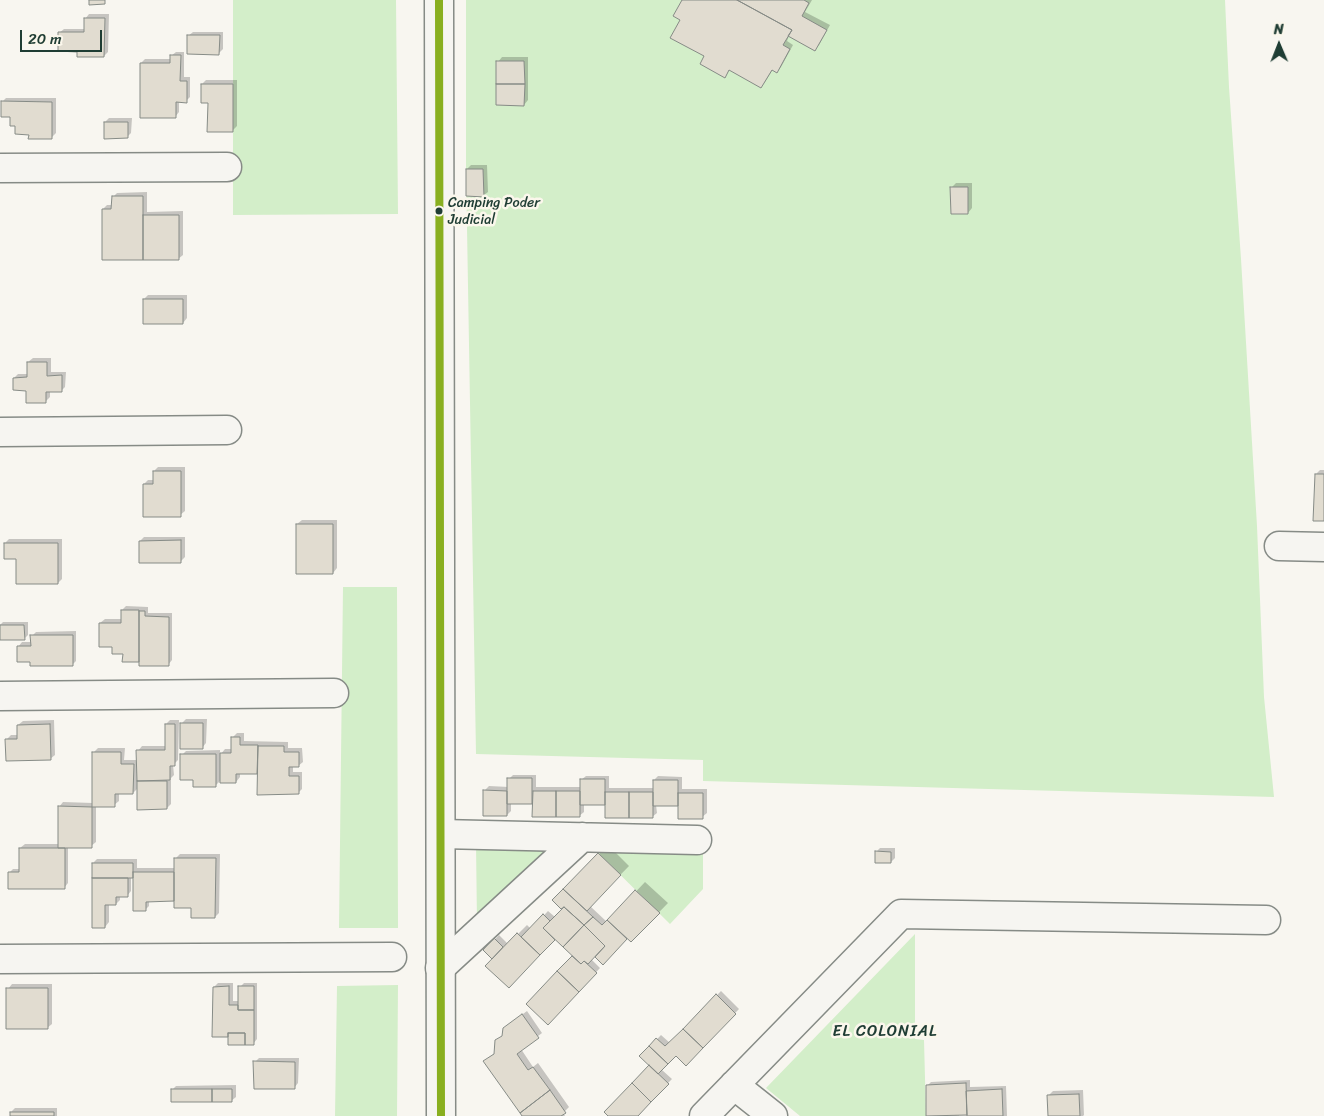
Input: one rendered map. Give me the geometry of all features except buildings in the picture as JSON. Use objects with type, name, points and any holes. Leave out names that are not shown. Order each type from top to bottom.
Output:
[{"type":"street","points":[[439,0],[441,1116]]},
{"type":"street","points":[[0,168],[227,167]]},
{"type":"street","points":[[0,432],[227,430]]},
{"type":"street","points":[[1279,546],[1324,547]]},
{"type":"street","points":[[0,696],[334,693]]},
{"type":"street","points":[[440,834],[697,840]]},
{"type":"street","points":[[440,968],[582,837]]},
{"type":"street","points":[[704,1116],[901,914],[1266,920]]},
{"type":"street","points":[[0,959],[392,957]]},
{"type":"street","points":[[734,1085],[773,1116]]},
{"type":"green space","points":[[233,0],[396,0],[398,214],[233,215]]},
{"type":"green space","points":[[466,0],[1225,0],[1257,526],[1264,697],[1274,797],[703,781],[703,760],[476,754],[466,169]]},
{"type":"green space","points":[[343,587],[397,587],[398,928],[339,928]]},
{"type":"green space","points":[[588,843],[703,845],[703,889],[670,924]]},
{"type":"green space","points":[[476,844],[562,844],[477,923]]},
{"type":"green space","points":[[915,934],[915,1039],[924,1040],[926,1116],[800,1116],[766,1088]]},
{"type":"green space","points":[[398,985],[397,1116],[335,1116],[337,986]]},
{"type":"transit line","points":[[439,0],[441,1116]]},
{"type":"place","name":"Camping Poder Judicial","points":[[439,211]]},
{"type":"district","name":"EL COLONIAL","points":[[885,1032]]}]
